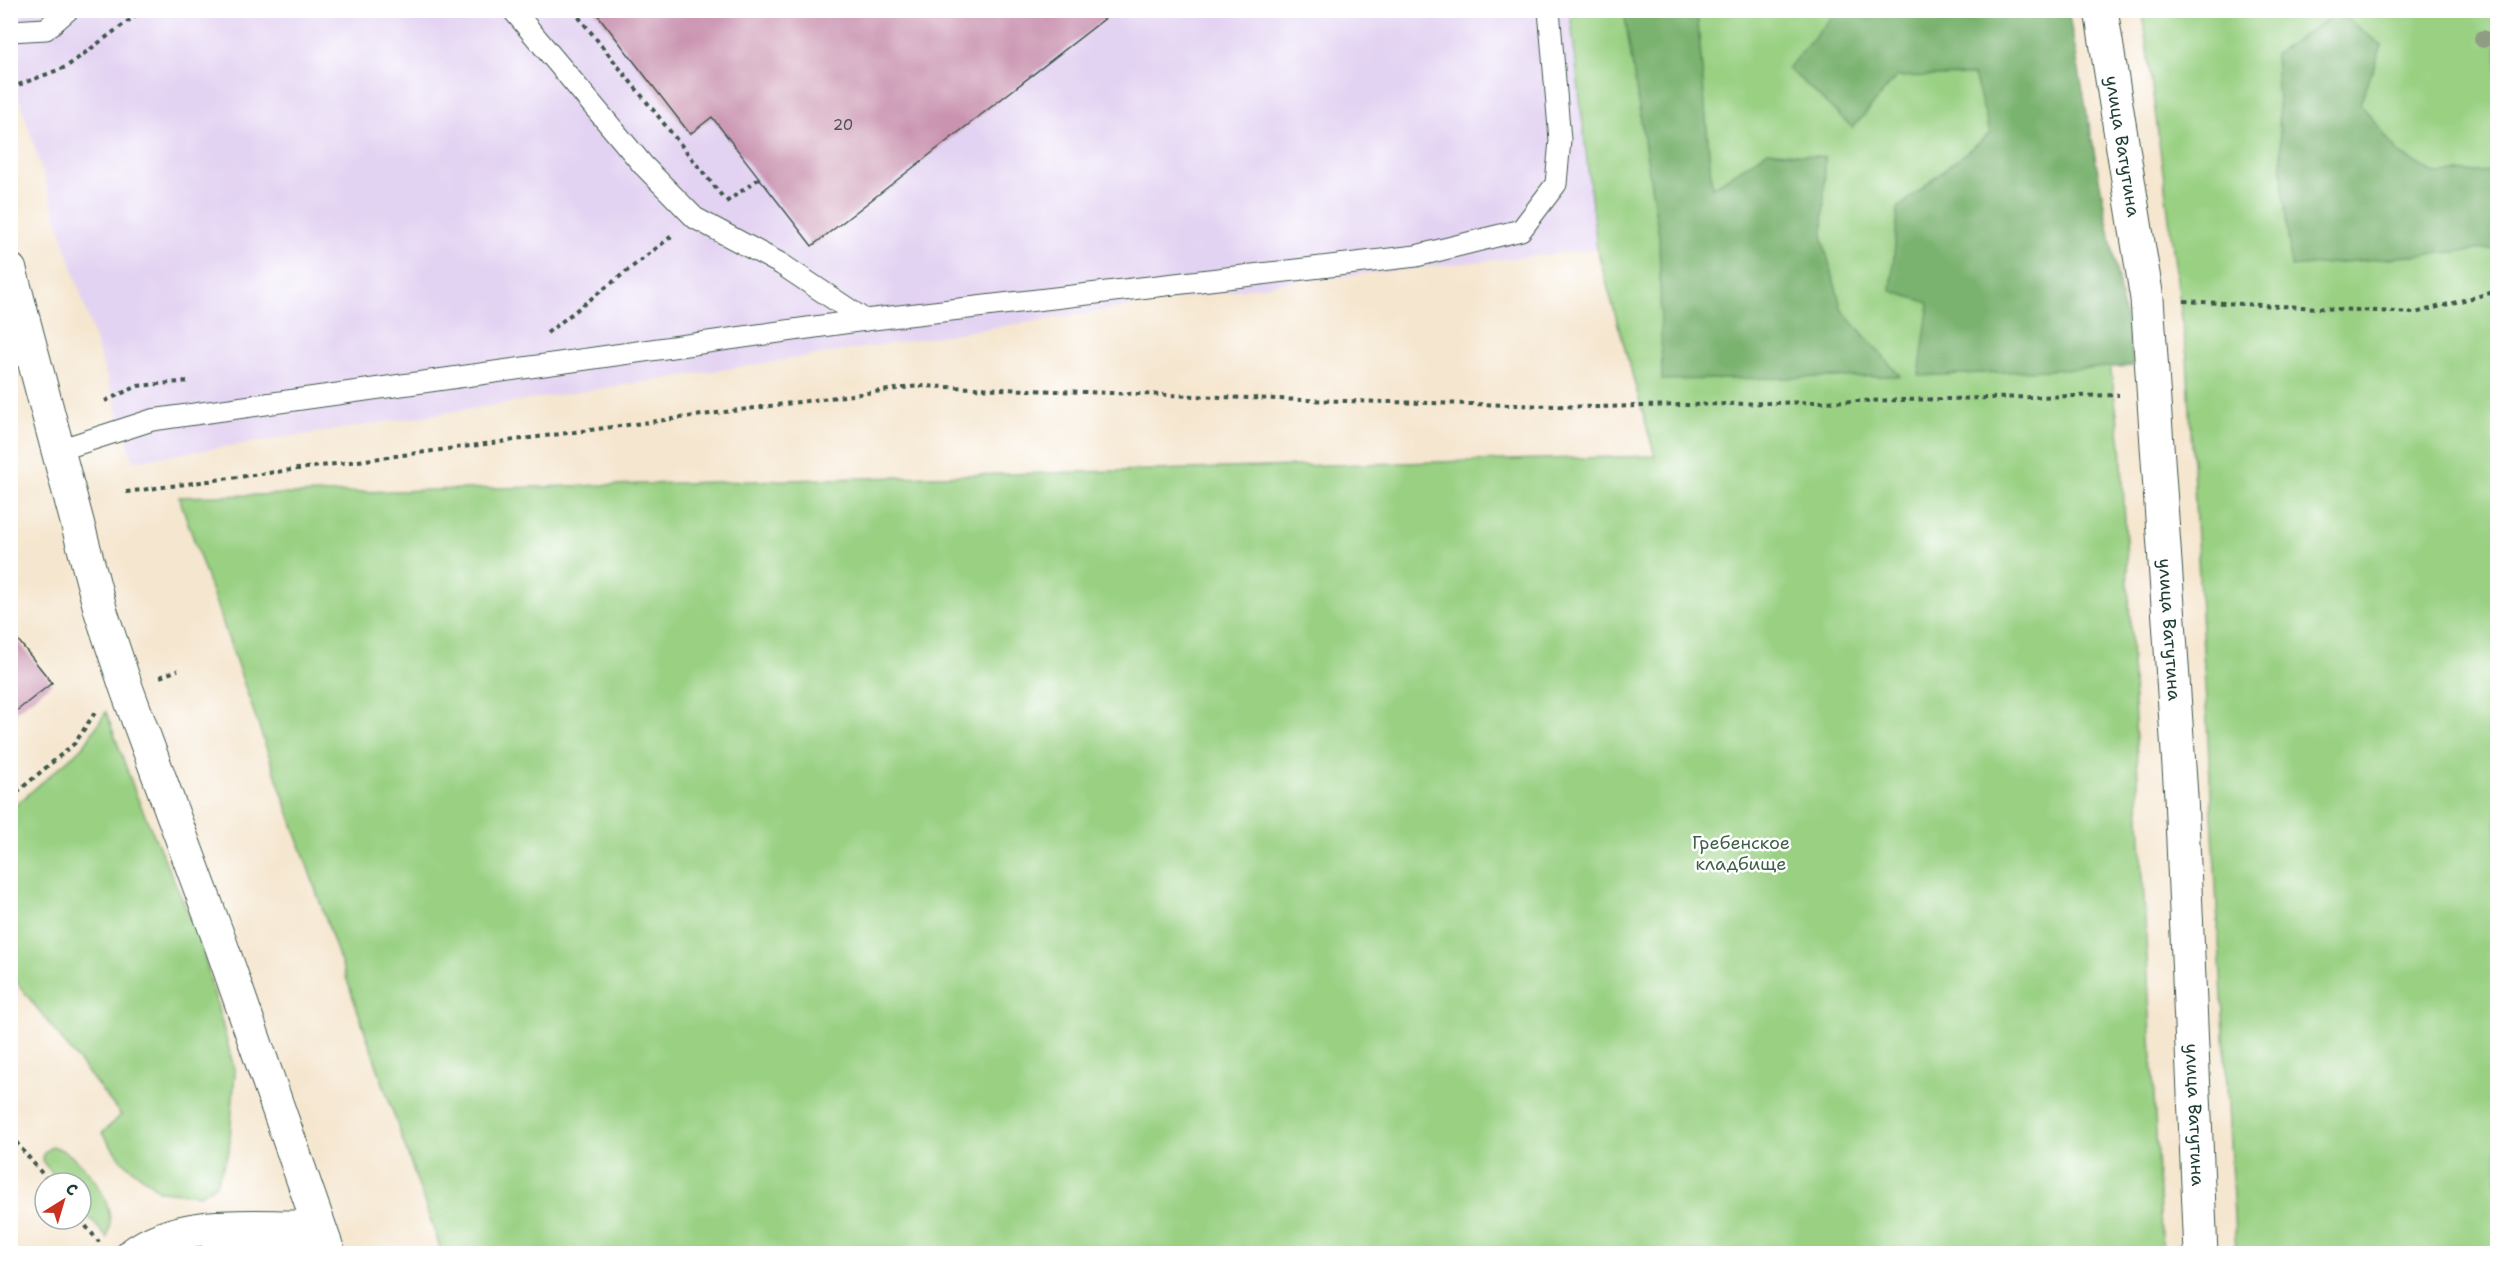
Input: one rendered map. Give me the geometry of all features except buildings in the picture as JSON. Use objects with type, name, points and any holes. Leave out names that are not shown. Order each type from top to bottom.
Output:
[{"type":"street","name":"улица Ватутина","points":[[2101,10],[2147,298],[2181,796],[2201,1254]]},
{"type":"street","points":[[10,270],[87,562],[127,690],[220,942],[324,1240]]},
{"type":"street","points":[[118,1250],[143,1246],[188,1232],[225,1227],[324,1240]]},
{"type":"street","points":[[216,1254],[324,1240]]},
{"type":"lane","points":[[10,31],[46,29],[68,10]]},
{"type":"lane","points":[[513,10],[643,165],[695,218],[781,264],[866,321]]},
{"type":"lane","points":[[59,450],[152,420],[866,321],[1416,256],[1521,230],[1556,184],[1560,140],[1549,10]]},
{"type":"path","points":[[10,88],[66,67],[143,10]]},
{"type":"path","points":[[573,10],[726,202]]},
{"type":"path","points":[[544,335],[695,218],[726,202],[760,178]]},
{"type":"path","points":[[2147,298],[2415,313],[2498,291]]},
{"type":"path","points":[[98,403],[138,386],[197,380]]},
{"type":"path","points":[[126,492],[919,386],[1304,400],[1597,406],[2152,394]]},
{"type":"path","points":[[10,798],[75,743],[99,707]]},
{"type":"path","points":[[16,1142],[40,1171]]},
{"type":"path","points":[[93,1230],[118,1250]]},
{"type":"shaded area","points":[[10,11],[1570,11],[1597,249],[1289,282],[133,461],[11,72]]},
{"type":"green space","name":"Гребенское кладбище","points":[[1570,11],[2062,11],[2121,444],[2162,1253],[442,1253],[179,497],[1655,456],[1597,249]]},
{"type":"green space","points":[[1624,11],[1697,11],[1712,188],[1768,151],[1825,157],[1823,241],[1842,310],[1900,376],[1662,380],[1659,237]]},
{"type":"green space","points":[[1837,11],[2068,11],[2134,366],[1919,376],[1929,303],[1891,291],[1898,208],[1990,133],[1974,75],[1896,77],[1853,128],[1788,68]]},
{"type":"green space","points":[[2142,11],[2497,11],[2497,1253],[2236,1253],[2187,357]]},
{"type":"green space","points":[[2339,12],[2382,46],[2360,103],[2399,154],[2436,174],[2495,171],[2497,173],[2497,248],[2291,267],[2283,187],[2275,54]]},
{"type":"green space","points":[[106,712],[137,797],[199,937],[235,1072],[229,1151],[216,1184],[200,1195],[160,1191],[121,1160],[102,1133],[121,1115],[11,975],[11,809],[83,747]]},
{"type":"green space","points":[[52,1146],[64,1151],[88,1171],[51,1171],[42,1161],[44,1153]]},
{"type":"green space","points":[[93,1179],[109,1211],[110,1225],[107,1238],[93,1222]]}]
